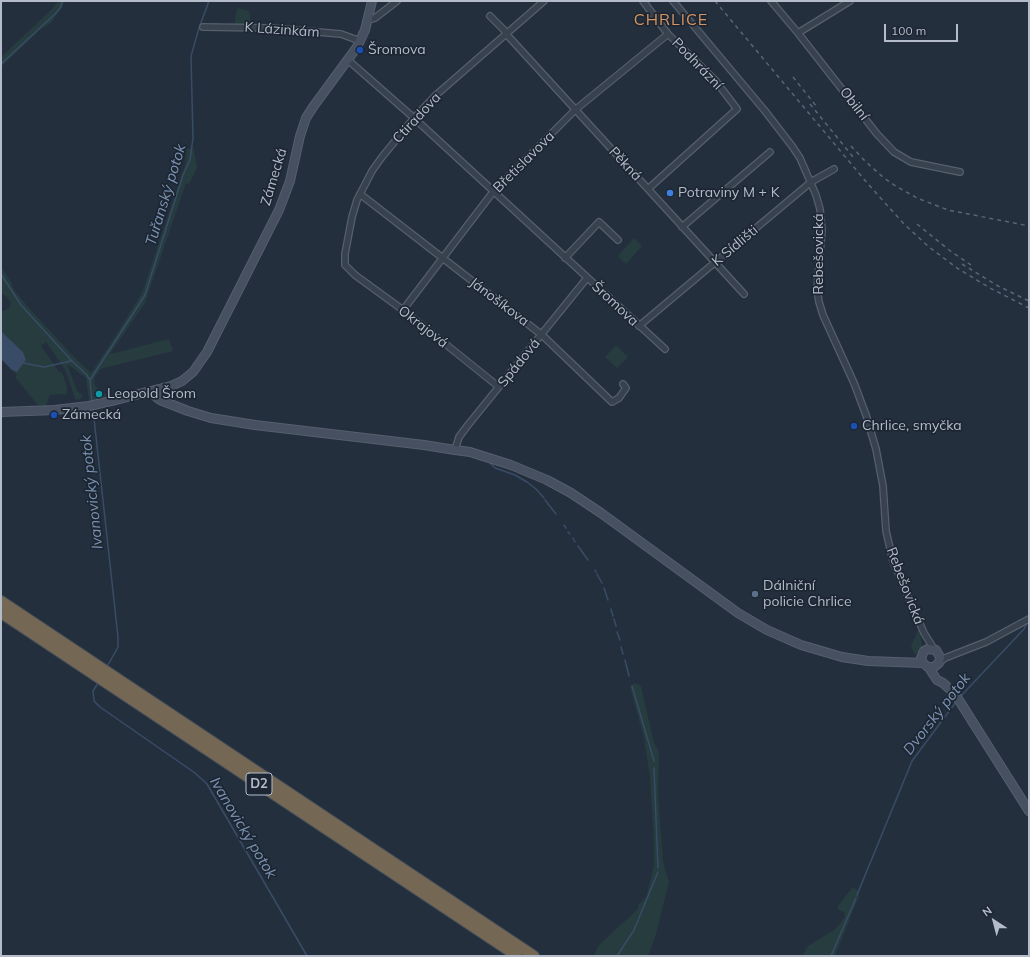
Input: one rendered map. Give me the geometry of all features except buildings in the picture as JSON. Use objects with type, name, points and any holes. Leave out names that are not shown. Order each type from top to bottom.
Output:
[{"type":"highway","name":"D2","points":[[1,601],[534,956]]},
{"type":"highway","name":"D2","points":[[1,613],[517,956]]},
{"type":"street","name":"Zámecká","points":[[1,412],[55,410],[92,405],[171,386],[190,375],[200,363],[279,210],[290,181],[300,136],[306,118],[360,41],[368,20],[372,1]]},
{"type":"street","points":[[368,20],[377,17],[397,1]]},
{"type":"street","name":"Ctiradova","points":[[347,268],[345,261],[346,247],[352,217],[360,194],[376,165],[414,118],[436,96],[544,1]]},
{"type":"street","name":"Podhrázní","points":[[643,1],[668,34],[715,80],[737,109],[648,189]]},
{"type":"street","name":"Rebešovická","points":[[673,1],[784,135],[800,158],[811,182],[818,202],[821,219],[817,289],[819,302],[823,315],[854,383],[866,415],[876,449],[881,474],[886,531],[890,551],[896,569],[924,633],[936,650]]},
{"type":"street","name":"Obilní","points":[[771,1],[894,152],[910,162],[960,172]]},
{"type":"street","points":[[798,33],[850,1]]},
{"type":"street","name":"Pěkná","points":[[490,16],[744,294]]},
{"type":"street","name":"K Lázinkám","points":[[203,27],[263,27],[341,34],[360,41]]},
{"type":"street","name":"Břetislavova","points":[[402,310],[493,192],[575,110],[668,34]]},
{"type":"street","name":"Šromova","points":[[348,60],[414,118],[665,349]]},
{"type":"street","points":[[682,227],[770,152]]},
{"type":"street","name":"K Sídlišti","points":[[639,326],[811,182],[834,169]]},
{"type":"street","name":"Jánošíkova","points":[[360,194],[542,335],[612,402],[619,398],[626,388],[623,384]]},
{"type":"street","points":[[565,258],[599,222],[618,240]]},
{"type":"street","name":"Okrajová","points":[[347,268],[360,280],[402,310],[499,387]]},
{"type":"street","name":"Spádová","points":[[455,450],[459,437],[463,431],[587,278]]},
{"type":"street","points":[[154,391],[156,397],[164,401],[188,411],[220,420],[470,452],[511,465],[539,476],[571,493],[738,613],[777,635],[801,645],[842,657],[863,660],[931,664],[986,642],[1029,619]]},
{"type":"street","name":"Rebešovická","points":[[924,633],[926,646],[924,652]]},
{"type":"street","points":[[898,662],[916,658],[928,649],[936,650],[943,654],[962,651]]},
{"type":"street","points":[[931,664],[940,656],[936,650]]},
{"type":"street","points":[[924,652],[921,658],[931,664],[937,680],[943,683],[957,697],[1029,812]]},
{"type":"green space","points":[[58,1],[66,1],[51,23],[41,29],[1,67],[1,57],[52,9]]},
{"type":"green space","points":[[237,8],[249,11],[250,24],[234,25]]},
{"type":"green space","points":[[193,145],[197,168],[189,184],[186,183],[145,303],[110,354],[169,339],[173,351],[100,369],[94,379],[95,386],[108,396],[89,401],[86,378],[67,364],[77,391],[83,396],[79,400],[75,399],[64,368],[46,342],[41,346],[60,373],[62,372],[67,387],[67,394],[50,395],[46,405],[38,405],[15,377],[17,375],[12,370],[17,372],[26,360],[23,352],[1,331],[1,312],[9,308],[11,303],[7,297],[1,293],[1,267],[11,282],[14,290],[29,308],[91,373],[142,293],[185,165],[187,148],[192,149]]},
{"type":"green space","points":[[634,238],[642,246],[626,264],[618,256]]},
{"type":"green space","points":[[616,345],[628,357],[617,368],[605,357]]},
{"type":"green space","points":[[919,629],[922,646],[919,652],[915,655],[911,646]]},
{"type":"green space","points":[[635,683],[641,686],[654,743],[659,752],[658,793],[663,862],[669,882],[656,934],[649,954],[645,956],[594,956],[597,948],[602,942],[638,909],[639,904],[646,897],[654,866],[650,778],[644,738],[630,687]]},
{"type":"green space","points":[[852,888],[857,889],[859,896],[835,956],[802,956],[808,946],[834,930],[845,917],[844,912],[837,909]]},
{"type":"water","points":[[1,331],[23,352],[26,360],[17,372],[12,370],[1,359]]},
{"type":"waterway","points":[[1,64],[55,14],[61,7],[62,1]]},
{"type":"waterway","name":"Tuřanský potok","points":[[90,380],[145,295],[183,175],[190,160],[193,138],[191,56],[209,1]]},
{"type":"waterway","name":"Ivanovický potok","points":[[1,274],[21,305],[72,361],[86,374],[90,380],[92,403]]},
{"type":"waterway","points":[[23,363],[44,367],[71,361]]},
{"type":"waterway","name":"Ivanovický potok","points":[[93,409],[118,637],[118,647],[108,665]]},
{"type":"waterway","points":[[488,461],[495,468],[515,475],[527,482],[544,498]]},
{"type":"waterway","points":[[545,500],[556,514]]},
{"type":"waterway","points":[[573,538],[575,542]]},
{"type":"waterway","points":[[578,546],[588,560]]},
{"type":"waterway","points":[[597,574],[602,583]]},
{"type":"waterway","points":[[604,588],[608,600]]},
{"type":"waterway","points":[[611,609],[613,616]]},
{"type":"waterway","points":[[614,619],[616,626]]},
{"type":"waterway","name":"Dvorský potok","points":[[960,697],[1024,629],[1026,625]]},
{"type":"waterway","points":[[617,632],[620,640]]},
{"type":"waterway","points":[[621,647],[623,654]]},
{"type":"waterway","points":[[625,660],[629,676]]},
{"type":"waterway","name":"Ivanovický potok","points":[[98,683],[93,691],[94,701],[100,707],[195,773],[207,784],[307,956]]},
{"type":"waterway","points":[[632,686],[654,761]]},
{"type":"waterway","name":"Dvorský potok","points":[[857,895],[912,761],[956,702]]},
{"type":"waterway","points":[[654,768],[658,868]]},
{"type":"waterway","points":[[617,956],[634,930],[658,872]]},
{"type":"waterway","name":"Dvorský potok","points":[[831,956],[856,898]]},
{"type":"railway","points":[[715,1],[868,184],[904,224],[929,247],[957,268],[990,288],[1029,308]]},
{"type":"railway","points":[[793,77],[817,107]]},
{"type":"railway","points":[[810,104],[853,157]]},
{"type":"railway","points":[[851,146],[884,178],[917,198],[948,210],[1029,226]]},
{"type":"railway","points":[[917,224],[949,250],[971,265]]},
{"type":"railway","points":[[962,264],[998,286],[1029,301]]},
{"type":"place","name":"Šromova","points":[[360,50]]},
{"type":"place","name":"Potraviny M + K","points":[[670,193]]},
{"type":"place","name":"Leopold Šrom","points":[[99,394]]},
{"type":"place","name":"Zámecká","points":[[54,415]]},
{"type":"place","name":"Chrlice, smyčka","points":[[854,426]]},
{"type":"place","name":"Dálniční policie Chrlice","points":[[755,594]]},
{"type":"district","name":"CHRLICE","points":[[671,20]]}]
